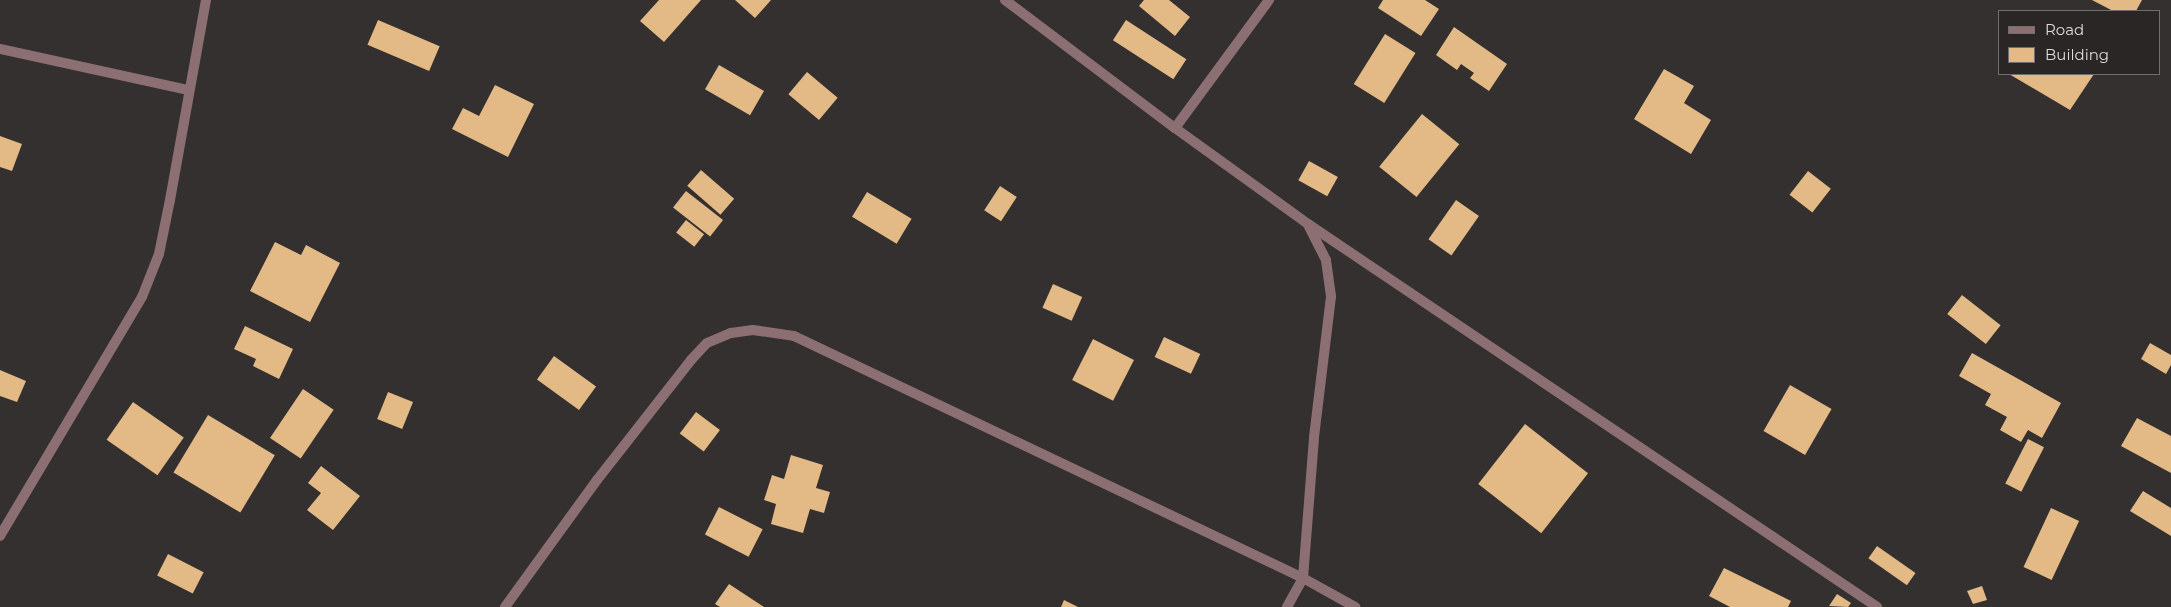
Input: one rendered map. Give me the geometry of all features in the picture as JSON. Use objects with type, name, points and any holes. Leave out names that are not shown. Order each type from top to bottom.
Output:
[{"type":"street","points":[[0,536],[142,297],[160,245],[206,0]]},
{"type":"street","points":[[1005,0],[1175,128],[1308,224],[1877,607]]},
{"type":"street","points":[[1175,128],[1269,0]]},
{"type":"street","points":[[0,49],[188,90]]},
{"type":"street","points":[[1287,607],[1303,578],[1314,437],[1331,296],[1326,260],[1308,224]]},
{"type":"street","points":[[505,607],[596,480],[706,343],[731,333],[753,330],[794,336],[1303,578],[1355,607]]},
{"type":"building","points":[[659,0],[701,0],[664,42],[640,21]]},
{"type":"building","points":[[735,0],[771,0],[755,18]]},
{"type":"building","points":[[1144,0],[1169,0],[1190,17],[1175,36],[1139,6]]},
{"type":"building","points":[[1383,0],[1425,0],[1439,9],[1421,36],[1378,8]]},
{"type":"building","points":[[2092,0],[2142,0],[2137,10],[2111,10]]},
{"type":"building","points":[[378,20],[440,46],[429,71],[367,45]]},
{"type":"building","points":[[1126,20],[1186,59],[1173,79],[1113,40]]},
{"type":"building","points":[[1454,27],[1507,64],[1489,91],[1470,78],[1474,73],[1461,64],[1457,70],[1436,55]]},
{"type":"building","points":[[1385,34],[1416,53],[1384,103],[1354,84]]},
{"type":"building","points":[[719,65],[764,91],[750,115],[705,89]]},
{"type":"building","points":[[1664,69],[1694,86],[1684,103],[1711,120],[1691,154],[1634,119]]},
{"type":"building","points":[[807,72],[838,98],[819,120],[788,94]]},
{"type":"building","points":[[2011,75],[2093,75],[2070,110]]},
{"type":"building","points":[[495,85],[534,104],[508,157],[452,129],[463,108],[479,116]]},
{"type":"building","points":[[1422,114],[1459,144],[1417,197],[1379,167]]},
{"type":"building","points":[[0,136],[22,144],[12,171],[0,167]]},
{"type":"building","points":[[1309,161],[1338,177],[1327,196],[1298,180]]},
{"type":"building","points":[[701,170],[734,199],[720,215],[687,186]]},
{"type":"building","points":[[1808,171],[1831,189],[1812,212],[1790,195]]},
{"type":"building","points":[[1000,186],[1017,197],[1001,221],[984,210]]},
{"type":"building","points":[[686,191],[723,220],[710,236],[673,208]]},
{"type":"building","points":[[867,192],[912,219],[897,244],[852,217]]},
{"type":"building","points":[[1456,200],[1479,216],[1451,255],[1428,239]]},
{"type":"building","points":[[686,220],[704,234],[694,247],[676,233]]},
{"type":"building","points":[[275,242],[301,255],[306,245],[340,263],[310,322],[250,291]]},
{"type":"building","points":[[1053,284],[1082,297],[1072,321],[1042,308]]},
{"type":"building","points":[[1962,295],[2001,325],[1986,344],[1947,314]]},
{"type":"building","points":[[245,326],[293,349],[279,379],[253,366],[256,359],[234,349]]},
{"type":"building","points":[[1164,337],[1200,354],[1191,374],[1155,357]]},
{"type":"building","points":[[1093,339],[1134,360],[1113,401],[1072,380]]},
{"type":"building","points":[[2150,343],[2171,355],[2171,365],[2166,374],[2141,359]]},
{"type":"building","points":[[1972,353],[2061,403],[2042,438],[2028,430],[2021,442],[2000,430],[2007,417],[1985,405],[1991,394],[1959,376]]},
{"type":"building","points":[[554,356],[596,387],[579,410],[537,379]]},
{"type":"building","points":[[0,370],[26,381],[17,402],[0,396]]},
{"type":"building","points":[[1790,385],[1832,409],[1805,455],[1764,431]]},
{"type":"building","points":[[303,389],[334,410],[301,459],[270,438]]},
{"type":"building","points":[[388,392],[413,402],[402,429],[377,419]]},
{"type":"building","points":[[133,402],[184,438],[157,475],[107,440]]},
{"type":"building","points":[[696,412],[720,430],[704,452],[680,434]]},
{"type":"building","points":[[208,415],[275,455],[240,513],[173,472]]},
{"type":"building","points":[[2137,418],[2171,436],[2171,473],[2121,446]]},
{"type":"building","points":[[1525,424],[1588,473],[1541,533],[1478,484]]},
{"type":"building","points":[[2028,439],[2044,447],[2021,492],[2005,484]]},
{"type":"building","points":[[791,455],[823,465],[816,488],[830,492],[824,513],[810,509],[803,533],[771,524],[776,504],[764,500],[772,475],[784,479]]},
{"type":"building","points":[[321,466],[360,496],[333,530],[307,510],[321,493],[308,483]]},
{"type":"building","points":[[2143,491],[2171,508],[2171,536],[2130,511]]},
{"type":"building","points":[[719,507],[763,529],[749,557],[705,535]]},
{"type":"building","points":[[2051,508],[2079,521],[2052,580],[2024,567]]},
{"type":"building","points":[[1877,546],[1916,573],[1907,585],[1868,558]]},
{"type":"building","points":[[168,554],[204,572],[193,594],[157,575]]},
{"type":"building","points":[[1724,568],[1791,601],[1788,607],[1730,607],[1709,596]]},
{"type":"building","points":[[729,584],[764,607],[720,607],[715,604]]},
{"type":"building","points":[[1982,586],[1987,600],[1973,604],[1967,591]]},
{"type":"building","points":[[1837,594],[1851,603],[1848,607],[1829,606]]},
{"type":"building","points":[[1064,600],[1078,607],[1061,607]]}]
